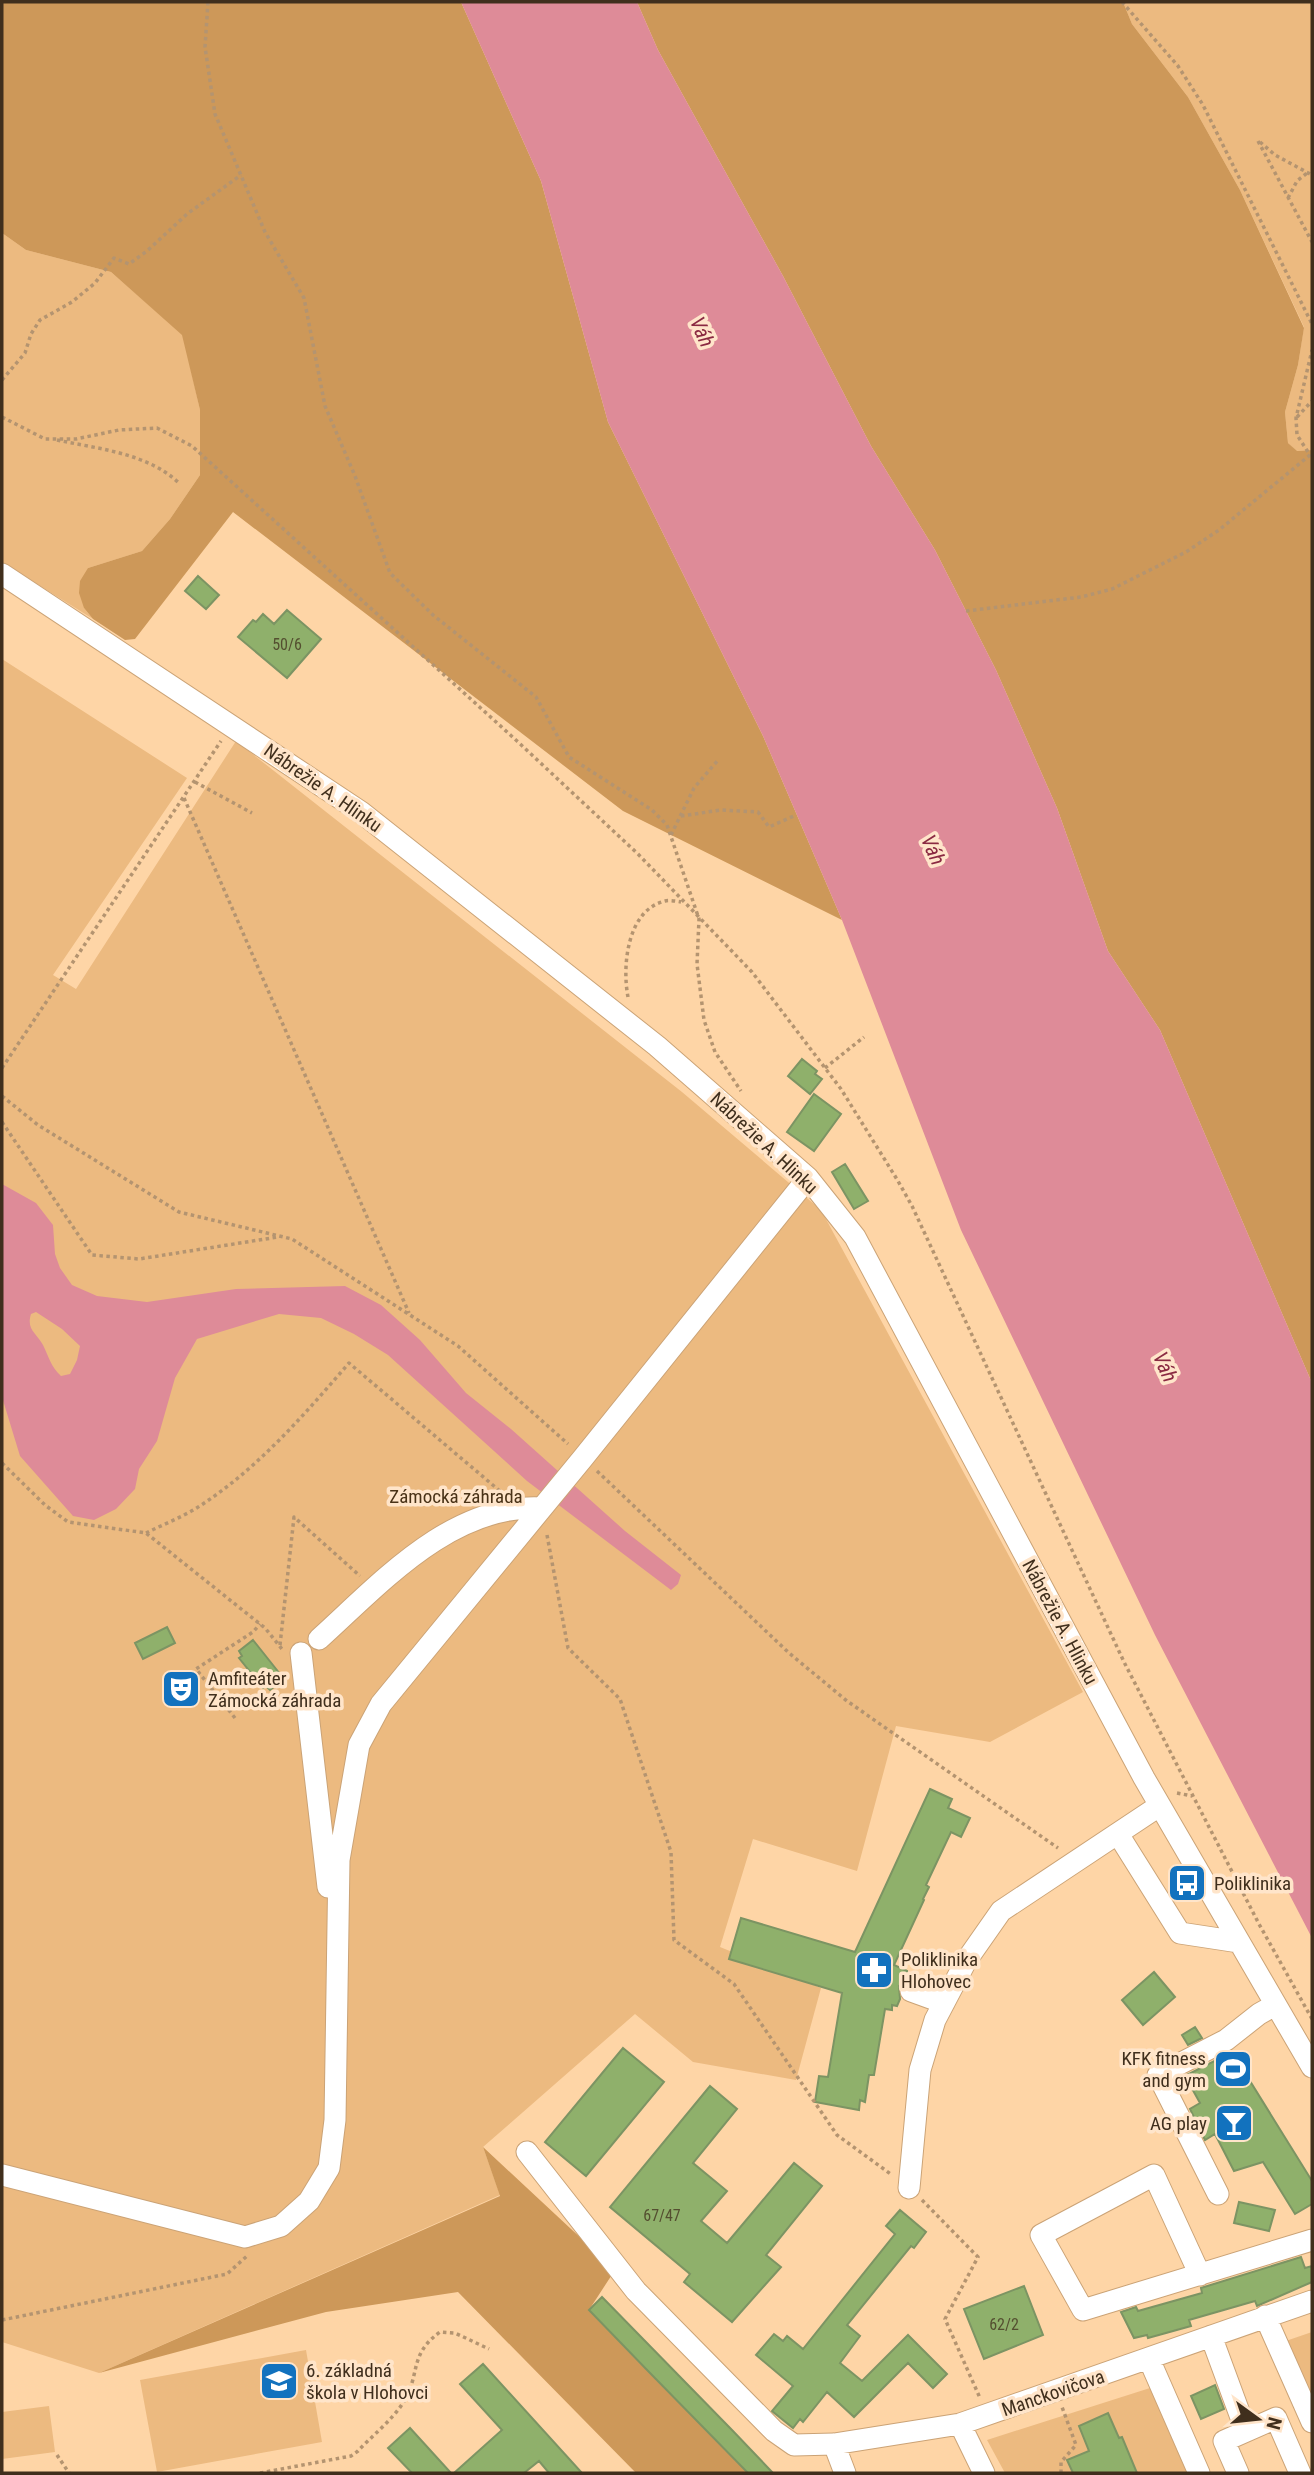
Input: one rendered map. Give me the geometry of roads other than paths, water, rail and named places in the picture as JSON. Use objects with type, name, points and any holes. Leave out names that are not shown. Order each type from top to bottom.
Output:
[{"type":"street","name":"Nábrežie A. Hlinku","points":[[2,574],[361,812],[657,1046],[807,1178],[855,1237],[1159,1806],[1312,2067]]},
{"type":"street","points":[[2,2175],[245,2236],[281,2226],[309,2201],[329,2168],[335,2120],[339,1860],[359,1745],[381,1704],[583,1458],[807,1178]]},
{"type":"street","points":[[319,1639],[428,1545],[476,1518],[519,1507],[544,1505]]},
{"type":"street","points":[[294,1653],[328,1885],[338,1912]]},
{"type":"street","points":[[909,2188],[920,2070],[935,2020],[966,1961],[1001,1911],[1159,1806]]},
{"type":"street","points":[[1118,1834],[1180,1933],[1238,1942]]},
{"type":"street","points":[[911,1991],[944,2003]]},
{"type":"street","points":[[1219,2194],[1158,2075],[1226,2040],[1275,2005]]},
{"type":"street","name":"Manckovičova","points":[[527,2152],[636,2291],[774,2431],[794,2445],[834,2444],[960,2424],[1312,2301]]},
{"type":"street","points":[[1200,2275],[1154,2175],[1041,2235],[1083,2311],[1312,2241]]},
{"type":"street","points":[[1265,2316],[1312,2423]]},
{"type":"street","points":[[1210,2336],[1246,2431]]},
{"type":"street","points":[[1149,2359],[1199,2473]]},
{"type":"street","points":[[1238,2473],[1224,2441],[1276,2418],[1300,2473]]},
{"type":"street","points":[[960,2424],[984,2473]]},
{"type":"street","points":[[834,2444],[845,2473]]},
{"type":"water","name":"Váh","points":[[461,2],[637,2],[658,50],[783,276],[871,446],[935,550],[996,670],[1057,808],[1108,951],[1160,1030],[1312,1383],[1312,1938],[1155,1635],[961,1230],[842,920],[763,736],[608,422],[541,181]]},
{"type":"water","points":[[2,1184],[36,1203],[53,1225],[55,1254],[60,1268],[72,1285],[97,1296],[147,1302],[236,1289],[345,1286],[381,1305],[420,1340],[466,1393],[511,1429],[625,1531],[681,1575],[678,1584],[671,1590],[527,1481],[388,1355],[321,1318],[279,1314],[197,1339],[175,1378],[157,1441],[139,1469],[135,1489],[116,1509],[94,1520],[73,1516],[20,1456],[2,1397]],"holes":[[[36,1312],[62,1329],[80,1346],[70,1374],[61,1376],[31,1328],[31,1314]]]},
{"type":"place","name":"Amfiteáter Zámocká záhrada","points":[[181,1689]]},
{"type":"place","name":"Poliklinika","points":[[1187,1883]]},
{"type":"place","name":"Poliklinika Hlohovec","points":[[874,1970]]},
{"type":"place","name":"KFK fitness and gym","points":[[1233,2069]]},
{"type":"place","name":"AG play","points":[[1234,2123]]},
{"type":"place","name":"6. základná škola v Hlohovci","points":[[279,2381]]},
{"type":"park label","name":"Zámocká záhrada","points":[[456,1496]]}]
